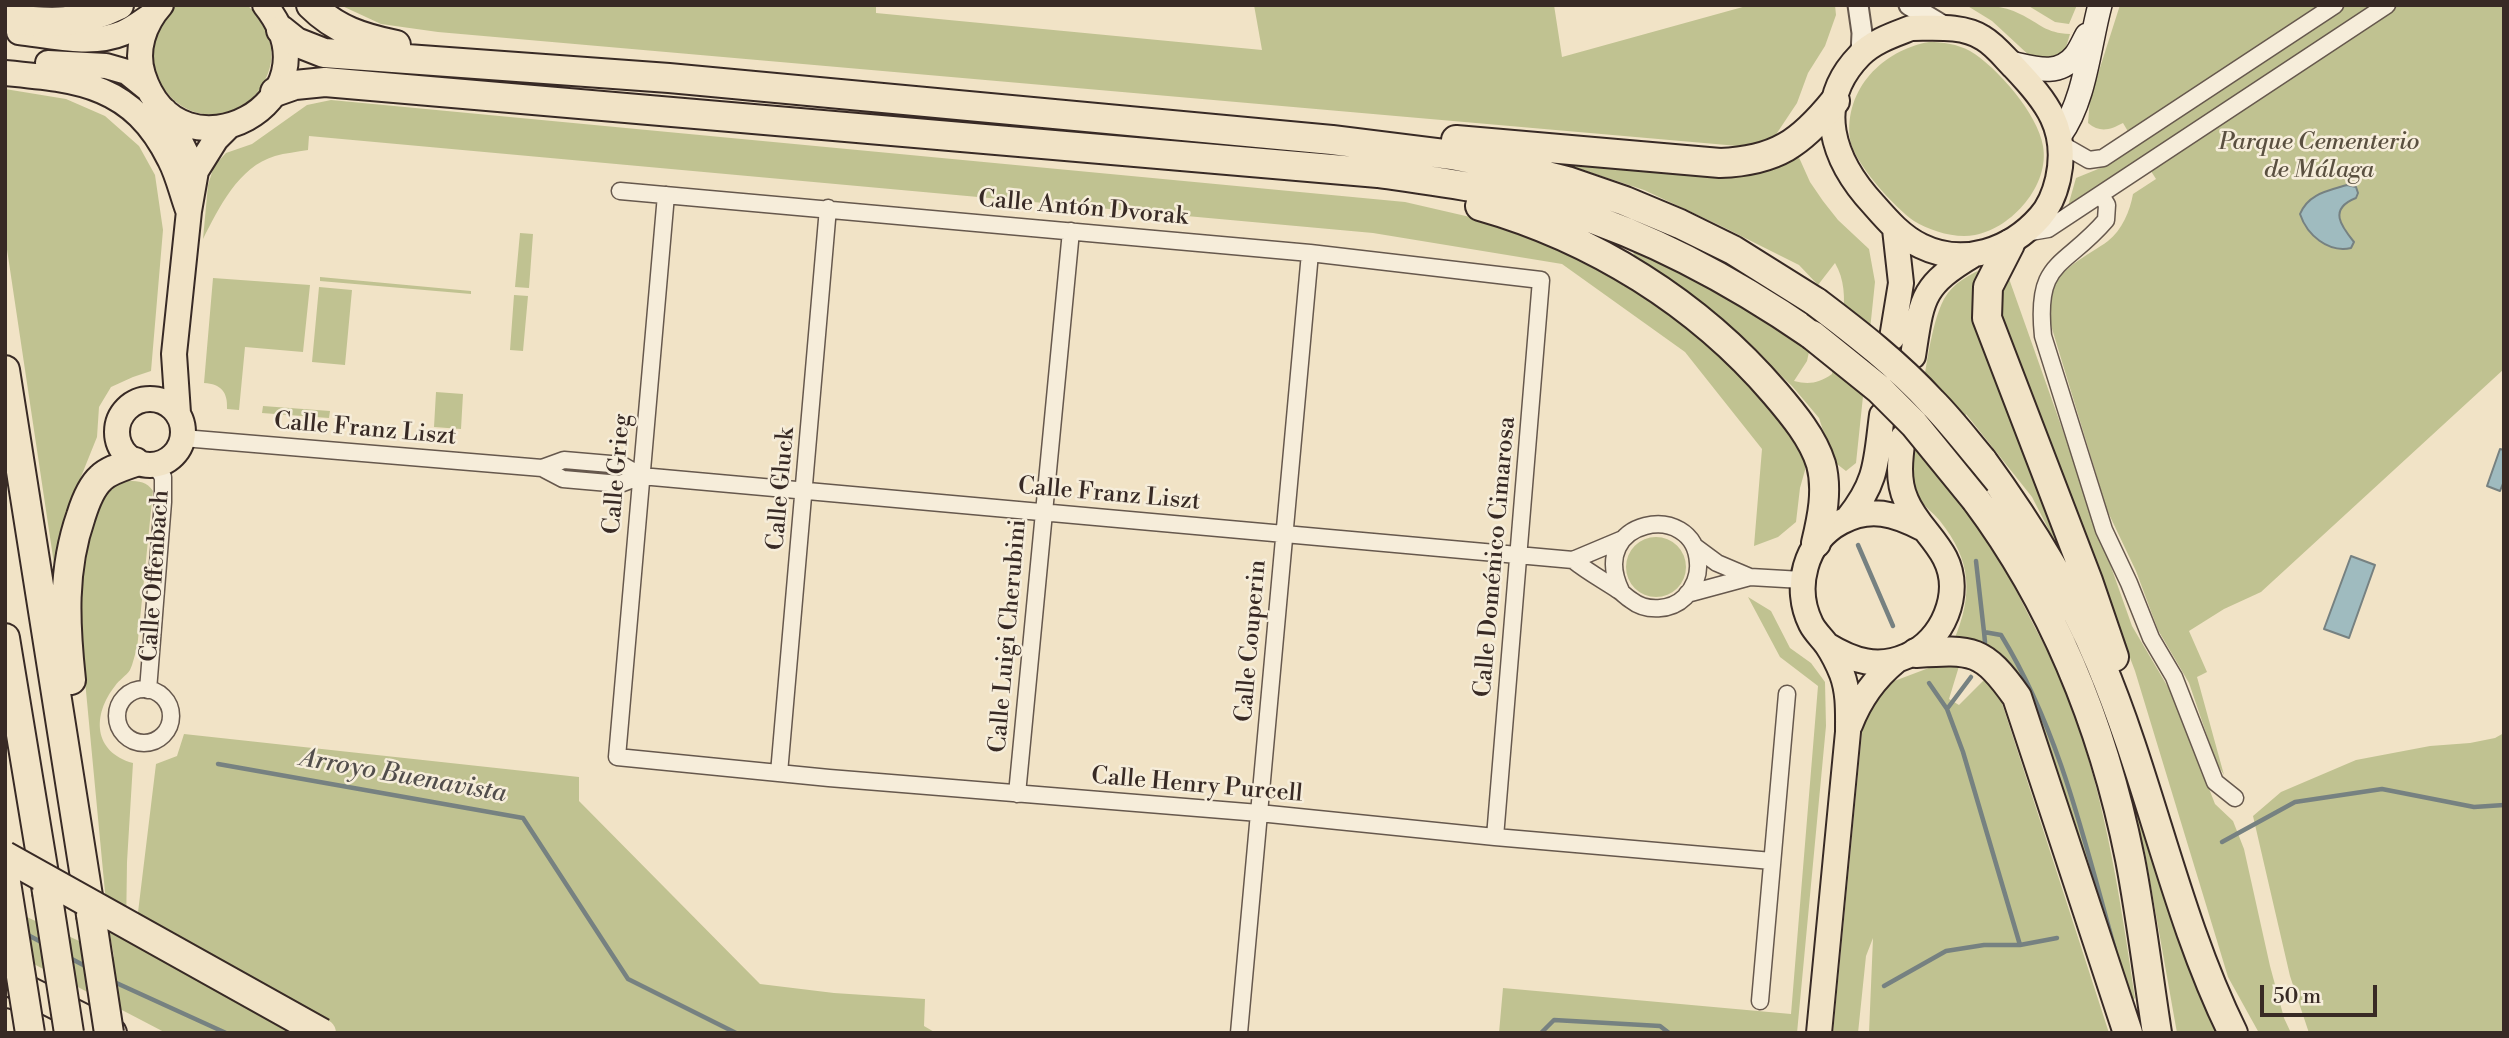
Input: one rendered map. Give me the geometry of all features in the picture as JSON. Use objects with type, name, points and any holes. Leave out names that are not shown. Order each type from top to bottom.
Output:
[{"type":"highway","points":[[5,19],[60,23],[97,16],[119,5]]},
{"type":"highway","points":[[311,5],[324,18],[363,38],[523,66]]},
{"type":"highway","points":[[281,30],[296,42],[324,53],[669,78],[1332,141],[1452,155],[1567,181],[1680,224],[1733,250],[1816,302],[1860,334],[1896,366],[1932,402],[1982,460],[2015,506],[2046,555],[2100,662],[2143,781],[2194,941],[2233,1033]]},
{"type":"highway","points":[[275,92],[295,85],[325,82],[1378,173],[1503,193],[1619,228],[1668,249],[1724,278],[1811,335],[1879,389],[1914,424],[2003,536],[2046,610],[2104,757],[2130,859],[2157,1033]]},
{"type":"highway","points":[[1332,141],[1371,132],[1720,163],[1746,162],[1771,156],[1794,144],[1835,101]]},
{"type":"highway","points":[[1378,173],[1412,191],[1506,213],[1550,230],[1596,251],[1640,276],[1686,308],[1757,372],[1807,434],[1821,465],[1824,490],[1823,517],[1816,543]]},
{"type":"highway","points":[[2017,239],[1988,287],[1987,318],[2088,581],[2138,728],[2143,781]]},
{"type":"highway","points":[[5,370],[111,1033]]},
{"type":"highway","points":[[75,819],[78,745],[65,623],[66,582],[72,543],[87,498],[101,477],[145,463]]},
{"type":"highway","points":[[5,638],[69,1033]]},
{"type":"highway","points":[[1906,657],[1945,651],[1970,652],[1996,668],[2017,697],[2128,1033]]},
{"type":"highway","points":[[5,856],[322,1033]]},
{"type":"highway","points":[[5,876],[30,1033]]},
{"type":"highway","points":[[5,979],[111,1033]]},
{"type":"highway","points":[[5,1023],[25,1033]]},
{"type":"main road","points":[[166,111],[196,126],[213,128],[229,126],[256,114],[275,92],[285,61],[281,30],[265,5]]},
{"type":"main road","points":[[5,31],[74,38],[104,38],[124,32],[156,10]]},
{"type":"main road","points":[[148,89],[142,71],[140,51],[144,32],[156,10]]},
{"type":"main road","points":[[2010,63],[2049,71],[2063,67],[2077,55],[2097,15]]},
{"type":"main road","points":[[2061,140],[2070,122],[2097,15]]},
{"type":"main road","points":[[1913,356],[1926,292],[1946,271],[1974,254],[2017,239],[2043,214],[2054,194],[2060,168],[2061,140],[2054,118],[2038,93],[1983,38],[1948,28],[1911,28],[1882,40],[1861,54],[1844,76],[1835,101],[1833,128],[1837,151],[1859,190],[1895,229],[1920,246],[1937,253],[1974,254]]},
{"type":"main road","points":[[5,60],[106,66],[127,72],[148,89],[166,111],[186,153],[188,172],[188,211],[174,354],[177,413],[183,429],[183,438],[174,456],[165,463],[145,463],[126,455],[117,434],[118,423],[132,405],[142,400],[163,381],[174,354]]},
{"type":"main road","points":[[5,73],[61,78],[85,83],[109,93],[134,112],[159,140],[172,163],[188,211]]},
{"type":"main road","points":[[188,211],[196,171],[210,147],[229,126]]},
{"type":"main road","points":[[1892,338],[1901,283],[1895,229]]},
{"type":"main road","points":[[142,400],[162,401],[177,413]]},
{"type":"main road","points":[[1848,518],[1864,498],[1874,474],[1882,415]]},
{"type":"main road","points":[[1903,437],[1899,461],[1901,483],[1906,500],[1922,528]]},
{"type":"main road","points":[[1819,1033],[1848,732],[1847,695],[1841,672],[1805,612],[1802,580],[1807,559],[1816,543],[1836,524],[1868,513],[1897,515],[1922,528],[1936,541],[1947,561],[1951,603],[1943,624],[1934,637],[1872,685],[1857,706],[1848,732]]},
{"type":"main road","points":[[1827,645],[1848,658],[1874,664],[1906,657]]},
{"type":"street","points":[[1858,5],[1862,33],[1861,54]]},
{"type":"street","points":[[1909,5],[1948,28]]},
{"type":"street","points":[[2061,140],[2089,160],[2103,158],[2335,5]]},
{"type":"street","points":[[2017,239],[2048,229],[2387,5]]},
{"type":"street","name":"Calle Antón Dvorak","points":[[620,191],[1310,253],[1541,280]]},
{"type":"street","name":"Calle Grieg","points":[[617,757],[666,195]]},
{"type":"street","points":[[2101,195],[2107,205],[2106,220],[2061,261],[2045,281],[2040,309],[2043,336],[2104,530],[2151,638],[2174,677],[2215,782],[2235,798]]},
{"type":"street","name":"Calle Gluck","points":[[779,773],[828,208]]},
{"type":"street","name":"Calle Luigi Cherubini","points":[[1017,794],[1070,231]]},
{"type":"street","name":"Calle Couperin","points":[[1239,1033],[1310,253]]},
{"type":"street","name":"Calle Doménico Cimarosa","points":[[1495,837],[1541,280]]},
{"type":"street","name":"Calle Franz Liszt","points":[[183,438],[542,467],[563,479],[620,484],[641,476],[1520,554],[1573,561],[1621,591],[1631,601],[1658,609],[1672,606],[1687,594],[1750,577],[1802,580]]},
{"type":"street","name":"Calle Offenbach","points":[[145,463],[163,477],[148,690]]},
{"type":"street","name":"Calle Franz Liszt","points":[[1573,561],[1623,539],[1647,524],[1660,524],[1674,527],[1717,563],[1750,577]]},
{"type":"street","points":[[1621,591],[1615,578],[1614,563],[1616,551],[1623,539]]},
{"type":"street","points":[[1687,594],[1698,573],[1694,546]]},
{"type":"street","points":[[1760,1001],[1787,694]]},
{"type":"street","name":"Calle Henry Purcell","points":[[617,757],[1772,861]]},
{"type":"green space","points":[[177,5],[247,5],[258,17],[269,38],[271,62],[263,85],[247,102],[224,113],[202,114],[182,106],[166,91],[156,72],[153,50],[160,27]]},
{"type":"green space","points":[[340,5],[876,5],[876,13],[1262,50],[1254,5],[1554,5],[1562,57],[1750,5],[1835,5],[1836,15],[1825,46],[1808,73],[1797,103],[1771,142],[1738,146],[438,32],[381,24]]},
{"type":"green space","points":[[1966,5],[2007,9],[2049,30],[2070,34],[2064,54],[2054,58],[2032,58],[1992,21]]},
{"type":"green space","points":[[2027,5],[2077,5],[2069,24],[2055,22]]},
{"type":"green space","name":"Parque Cementerio de Málaga","points":[[2120,5],[2504,5],[2504,369],[2261,592],[2224,609],[2189,631],[2207,672],[2197,677],[2224,775],[2216,762],[2189,683],[2158,630],[2136,571],[2107,510],[2050,322],[2049,305],[2053,286],[2066,270],[2113,237],[2125,220],[2133,194],[2156,179],[2142,157],[2068,206],[2076,178],[2103,167],[2136,145],[2123,123],[2105,129],[2088,123],[2090,99]]},
{"type":"green space","points":[[1929,42],[1950,44],[1981,58],[2015,92],[2040,133],[2044,161],[2041,175],[2026,202],[2002,224],[1975,235],[1943,233],[1914,221],[1876,184],[1859,160],[1850,139],[1853,104],[1870,75],[1896,54]]},
{"type":"green space","points":[[5,89],[66,99],[105,116],[139,146],[155,175],[163,230],[151,371],[111,387],[99,407],[97,437],[64,519],[57,584],[5,236]]},
{"type":"green space","points":[[331,100],[1405,202],[1483,220],[1565,250],[1623,279],[1687,324],[1738,367],[1795,437],[1807,463],[1800,488],[1796,522],[1778,537],[1754,546],[1762,449],[1685,352],[1562,264],[1373,233],[309,136],[308,150],[279,155],[250,169],[231,190],[203,239],[208,185],[214,166],[226,153],[252,144],[307,105]]},
{"type":"green space","points":[[1797,153],[1810,182],[1823,201],[1838,220],[1869,249],[1875,282],[1856,463],[1846,471],[1833,461],[1819,418],[1792,386],[1727,324],[1660,275],[1635,261],[1633,250],[1724,296],[1809,352],[1807,361],[1794,381],[1804,383],[1818,381],[1832,374],[1844,303],[1841,276],[1835,263],[1818,285],[1799,265],[1721,226],[1644,190],[1556,161]]},
{"type":"green space","points":[[520,233],[533,234],[529,288],[515,287]]},
{"type":"green space","points":[[1986,267],[2082,585],[2032,497],[1966,414],[1950,487],[1983,532],[2011,581],[2054,664],[2076,719],[2099,797],[2116,877],[2135,998],[2129,1003],[2031,719],[1954,640],[1966,593],[1964,564],[1951,536],[1918,497],[1913,481],[1912,449],[1928,355],[1939,310],[1948,293],[1957,284]]},
{"type":"green space","points":[[2007,273],[2132,626],[2172,694],[2215,804],[2233,821],[2244,849],[2270,966],[2284,1018],[2291,1033],[2259,1033],[2228,977],[2135,671],[1999,312],[1999,288]]},
{"type":"green space","points":[[320,277],[471,291],[471,294],[320,281]]},
{"type":"green space","points":[[213,278],[310,285],[303,352],[245,347],[239,410],[227,409],[222,390],[215,385],[204,383]]},
{"type":"green space","points":[[319,287],[352,290],[345,365],[312,362]]},
{"type":"green space","points":[[514,295],[528,296],[523,351],[510,350]]},
{"type":"green space","points":[[436,392],[463,394],[461,429],[434,427]]},
{"type":"green space","points":[[263,406],[330,411],[329,418],[262,413]]},
{"type":"green space","points":[[123,481],[144,483],[153,491],[137,649],[130,670],[108,697],[100,720],[100,731],[110,750],[133,763],[126,933],[135,937],[156,764],[177,756],[184,734],[579,777],[579,801],[760,984],[834,993],[925,999],[924,1026],[936,1033],[166,1033],[5,949],[5,907],[114,957],[108,924],[79,617],[86,550],[95,513],[109,489]]},
{"type":"green space","points":[[1650,537],[1662,537],[1681,550],[1686,567],[1684,579],[1673,592],[1662,597],[1650,597],[1631,584],[1626,573],[1626,561],[1639,542]]},
{"type":"green space","points":[[1748,597],[1771,611],[1790,648],[1811,663],[1825,682],[1826,726],[1797,1033],[1499,1033],[1503,988],[1791,1014],[1818,686],[1780,657]]},
{"type":"green space","points":[[1942,663],[1960,663],[1949,699],[1959,705],[1988,676],[2000,697],[2109,1033],[1869,1033],[1873,938],[1866,956],[1858,1033],[1833,1033],[1863,722],[1881,686]]},
{"type":"green space","points":[[2504,733],[2504,1033],[2309,1033],[2290,976],[2253,816],[2281,792],[2356,760],[2430,746],[2470,743],[2495,738]]},
{"type":"green space","points":[[2116,734],[2160,885],[2220,1033],[2177,1033],[2145,853],[2112,735]]},
{"type":"water","points":[[2347,185],[2356,187],[2358,193],[2356,198],[2342,207],[2340,218],[2354,242],[2351,248],[2334,248],[2313,235],[2300,214],[2313,198]]},
{"type":"water","points":[[2500,449],[2504,450],[2504,481],[2500,491],[2487,486]]},
{"type":"water","points":[[2351,556],[2375,565],[2349,638],[2324,629]]},
{"type":"waterway","points":[[1858,545],[1893,626]]},
{"type":"waterway","points":[[1976,561],[1985,642],[1982,647]]},
{"type":"waterway","points":[[1984,632],[2001,635],[2039,710],[2069,788],[2115,950]]},
{"type":"waterway","points":[[1947,709],[1971,677]]},
{"type":"waterway","points":[[1929,683],[1947,709],[1963,752],[2020,945]]},
{"type":"waterway","name":"Arroyo Buenavista","points":[[218,764],[523,818],[628,979],[736,1033]]},
{"type":"waterway","name":"Arroyo Buenavista","points":[[2222,842],[2295,802],[2382,789],[2474,807],[2504,805]]},
{"type":"waterway","points":[[26,934],[43,943]]},
{"type":"waterway","name":"Arroyo Buenavista","points":[[1884,986],[1946,951],[1984,945],[2020,945],[2057,938]]},
{"type":"waterway","points":[[66,956],[89,968]]},
{"type":"waterway","points":[[112,981],[226,1033]]},
{"type":"waterway","name":"Arroyo Buenavista","points":[[1541,1033],[1554,1020],[1660,1026],[1669,1033]]}]
